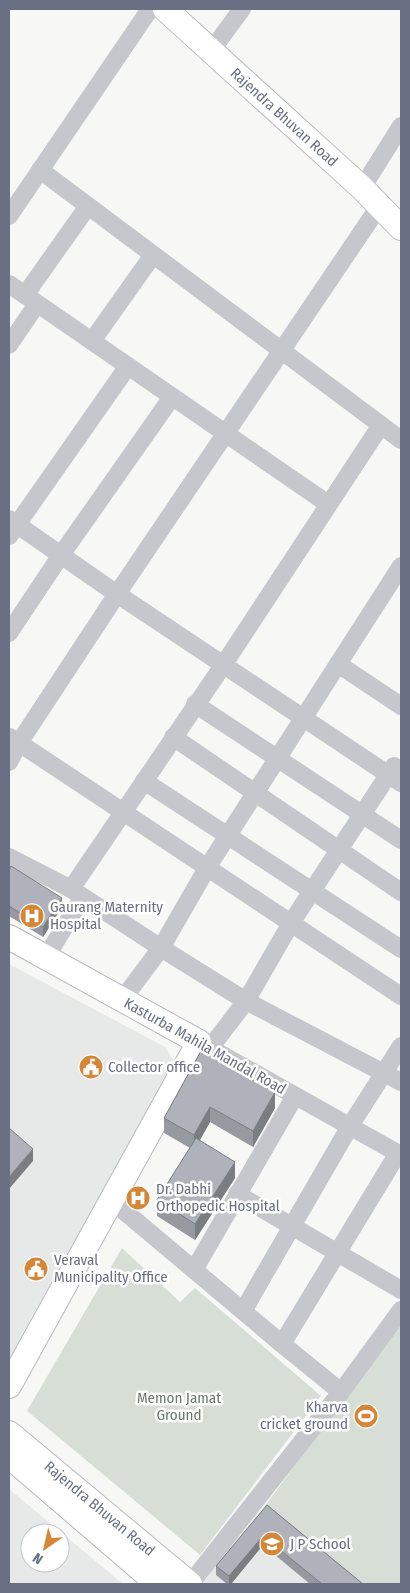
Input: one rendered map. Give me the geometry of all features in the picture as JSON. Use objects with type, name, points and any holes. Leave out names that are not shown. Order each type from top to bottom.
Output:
[{"type":"street","points":[[9,216],[150,9]]},
{"type":"street","name":"Rajendra Bhuvan Road","points":[[165,9],[362,188],[401,228]]},
{"type":"street","points":[[211,51],[242,9]]},
{"type":"street","points":[[362,188],[401,126]]},
{"type":"street","points":[[40,170],[401,440]]},
{"type":"street","points":[[9,762],[14,740],[117,594],[380,205]]},
{"type":"street","points":[[9,345],[31,299],[88,206]]},
{"type":"street","points":[[92,341],[153,255]]},
{"type":"street","points":[[9,284],[328,504]]},
{"type":"street","points":[[9,1386],[111,1200],[205,1045],[246,1001],[291,923],[362,814],[395,774],[304,718],[61,555],[11,526],[128,366]]},
{"type":"street","points":[[9,633],[61,555],[172,397]]},
{"type":"street","points":[[46,957],[77,893],[122,812],[224,664],[381,425]]},
{"type":"street","points":[[122,1000],[160,948],[207,868],[401,566]]},
{"type":"street","points":[[338,664],[401,706]]},
{"type":"street","points":[[195,704],[401,840]]},
{"type":"street","points":[[173,737],[401,892]]},
{"type":"street","points":[[14,740],[401,996]]},
{"type":"street","points":[[144,781],[401,949]]},
{"type":"street","points":[[9,857],[77,893],[160,948],[246,1001],[401,1082]]},
{"type":"street","name":"Kasturba Mahila Mandal Road","points":[[9,937],[400,1154]]},
{"type":"street","points":[[243,1311],[350,1126],[401,1046]]},
{"type":"street","points":[[194,1270],[295,1096]]},
{"type":"street","points":[[282,1344],[337,1252],[400,1154]]},
{"type":"street","points":[[237,1194],[401,1290]]},
{"type":"street","points":[[111,1200],[340,1392]]},
{"type":"street","points":[[190,1584],[340,1392],[401,1310]]},
{"type":"street","name":"Rajendra Bhuvan Road","points":[[9,1433],[190,1584]]},
{"type":"street","points":[[9,1456],[158,1584]]},
{"type":"shaded area","points":[[9,964],[165,1047],[173,1059],[174,1075],[9,1372]]},
{"type":"shaded area","points":[[9,1489],[50,1523],[20,1523],[20,1573],[70,1573],[70,1540],[123,1584],[9,1584]]},
{"type":"shaded area","name":"J P School","points":[[265,1505],[360,1584],[205,1584],[202,1582]]},
{"type":"green space","name":"Memon Jamat Ground","points":[[122,1248],[180,1302],[195,1288],[321,1396],[200,1555],[27,1411]]},
{"type":"green space","name":"Kharva cricket ground","points":[[401,1322],[401,1584],[360,1584],[265,1506]]},
{"type":"building","points":[[11,866],[62,898],[43,927],[9,906],[9,870]]},
{"type":"building","points":[[201,1051],[275,1092],[253,1131],[210,1107],[194,1135],[164,1118]]},
{"type":"building","points":[[9,1128],[33,1149],[9,1177]]},
{"type":"building","points":[[196,1138],[235,1162],[195,1224],[157,1200]]},
{"type":"building","points":[[267,1505],[363,1584],[322,1584],[263,1536],[229,1576],[216,1566]]},
{"type":"place","name":"Gaurang Maternity Hospital","points":[[32,916]]},
{"type":"place","name":"Collector office","points":[[91,1067]]},
{"type":"place","name":"Dr. Dabhi Orthopedic Hospital","points":[[138,1198]]},
{"type":"place","name":"Veraval Municipality Office","points":[[36,1269]]},
{"type":"place","name":"Kharva cricket ground","points":[[366,1416]]},
{"type":"place","name":"J P School","points":[[272,1544]]}]
